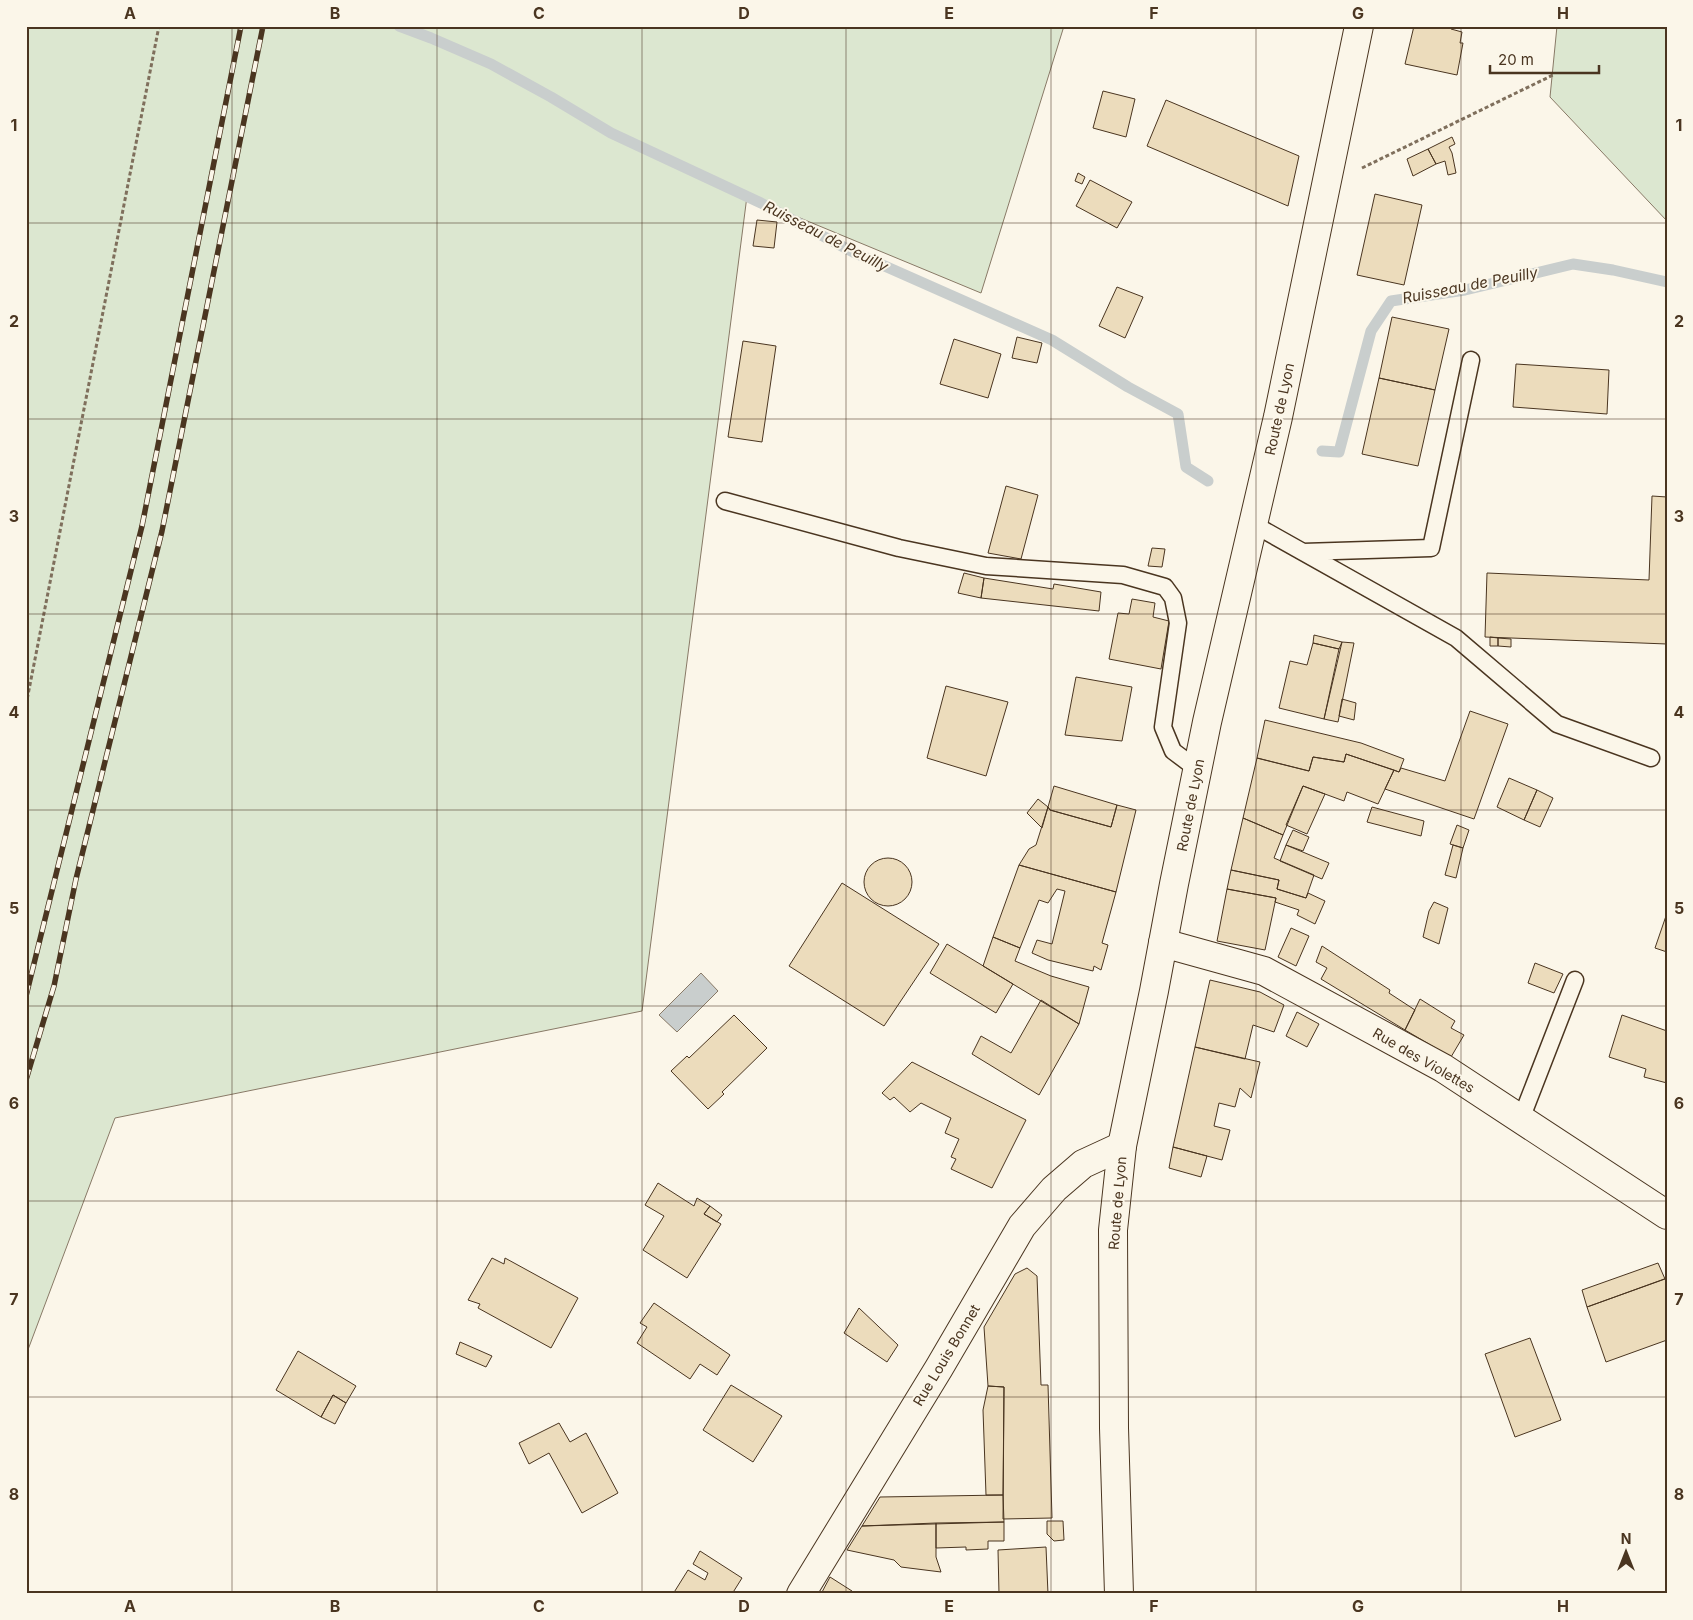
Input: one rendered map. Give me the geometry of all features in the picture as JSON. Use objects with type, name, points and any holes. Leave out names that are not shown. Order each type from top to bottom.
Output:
[{"type":"main road","name":"Route de Lyon","points":[[1119,1594],[1114,1428],[1113,1230],[1122,1146],[1197,769],[1278,417],[1360,26]]},
{"type":"main road","name":"Rue des Violettes","points":[[1163,943],[1264,971],[1443,1068],[1665,1211]]},
{"type":"main road","name":"Rue Louis Bonnet","points":[[801,1594],[939,1368],[1022,1226],[1054,1189],[1083,1164],[1122,1146]]},
{"type":"lane","points":[[1303,552],[1431,548],[1471,360]]},
{"type":"lane","points":[[725,501],[899,548],[986,566],[1123,575],[1165,587],[1173,598],[1178,624],[1162,726],[1173,751],[1197,769]]},
{"type":"lane","points":[[1253,524],[1456,638],[1557,724],[1651,758]]},
{"type":"lane","points":[[1520,1119],[1575,980]]},
{"type":"path","points":[[26,705],[159,26]]},
{"type":"path","points":[[1326,185],[1553,74]]},
{"type":"green space","points":[[26,26],[1064,26],[981,293],[747,196],[642,1011],[115,1118],[26,1355]]},
{"type":"green space","points":[[1557,26],[1667,26],[1667,221],[1550,97]]},
{"type":"shaded area","points":[[701,973],[718,991],[677,1032],[659,1015]]},
{"type":"building","points":[[1414,26],[1451,26],[1451,29],[1462,32],[1460,43],[1463,43],[1457,75],[1405,64]]},
{"type":"building","points":[[1103,91],[1135,99],[1126,137],[1093,128]]},
{"type":"building","points":[[1166,100],[1299,156],[1288,206],[1147,146]]},
{"type":"building","points":[[1452,137],[1455,144],[1449,147],[1456,173],[1448,175],[1445,161],[1436,164],[1428,149]]},
{"type":"building","points":[[1428,149],[1436,164],[1413,176],[1407,159]]},
{"type":"building","points":[[1078,173],[1085,177],[1082,184],[1075,181]]},
{"type":"building","points":[[1090,180],[1132,202],[1117,228],[1076,206]]},
{"type":"building","points":[[1375,194],[1422,205],[1404,285],[1357,275]]},
{"type":"building","points":[[757,220],[777,222],[774,248],[753,246]]},
{"type":"building","points":[[1117,287],[1143,297],[1125,338],[1099,326]]},
{"type":"building","points":[[1392,317],[1449,329],[1435,390],[1379,378]]},
{"type":"building","points":[[1017,337],[1042,343],[1037,363],[1012,358]]},
{"type":"building","points":[[954,339],[1001,354],[988,398],[940,384]]},
{"type":"building","points":[[743,341],[776,346],[762,442],[728,437]]},
{"type":"building","points":[[1516,364],[1609,370],[1607,414],[1513,407]]},
{"type":"building","points":[[1379,378],[1435,390],[1418,466],[1362,454]]},
{"type":"building","points":[[1006,486],[1038,495],[1021,559],[988,553]]},
{"type":"building","points":[[1652,496],[1667,497],[1667,644],[1485,637],[1487,573],[1649,580]]},
{"type":"building","points":[[1152,548],[1165,549],[1162,567],[1148,566]]},
{"type":"building","points":[[964,573],[984,578],[981,598],[958,593]]},
{"type":"building","points":[[984,578],[1053,589],[1054,584],[1101,592],[1099,611],[981,598]]},
{"type":"building","points":[[1132,599],[1155,603],[1153,617],[1169,621],[1161,669],[1109,659],[1118,613],[1129,614]]},
{"type":"building","points":[[1314,635],[1342,642],[1339,649],[1313,643]]},
{"type":"building","points":[[1490,637],[1498,638],[1498,646],[1490,646]]},
{"type":"building","points":[[1498,638],[1511,639],[1511,647],[1498,646]]},
{"type":"building","points":[[1342,642],[1354,643],[1338,722],[1324,719]]},
{"type":"building","points":[[1313,643],[1339,649],[1324,719],[1279,708],[1290,661],[1307,665]]},
{"type":"building","points":[[1076,677],[1132,687],[1122,741],[1065,735]]},
{"type":"building","points":[[946,686],[1008,702],[986,776],[927,758]]},
{"type":"building","points":[[1342,699],[1356,703],[1354,720],[1339,716]]},
{"type":"building","points":[[1470,711],[1508,724],[1474,819],[1385,789],[1394,770],[1399,772],[1401,768],[1445,781]]},
{"type":"building","points":[[1265,720],[1361,743],[1404,759],[1399,772],[1346,754],[1344,762],[1313,757],[1309,771],[1257,758]]},
{"type":"building","points":[[1346,754],[1394,770],[1378,804],[1347,792],[1344,801],[1303,786],[1283,835],[1243,818],[1257,758],[1309,771],[1313,757],[1344,762]]},
{"type":"building","points":[[1509,778],[1537,790],[1524,820],[1497,807]]},
{"type":"building","points":[[1054,786],[1117,805],[1111,827],[1050,810],[1048,807]]},
{"type":"building","points":[[1303,786],[1325,794],[1307,834],[1286,825]]},
{"type":"building","points":[[1537,790],[1553,798],[1540,827],[1524,820]]},
{"type":"building","points":[[1038,799],[1048,807],[1042,828],[1027,813]]},
{"type":"building","points":[[1117,805],[1136,810],[1116,892],[1019,865],[1029,849],[1036,845],[1048,807],[1050,810],[1111,827]]},
{"type":"building","points":[[1372,807],[1424,821],[1421,836],[1367,822]]},
{"type":"building","points":[[1243,818],[1283,835],[1274,858],[1314,875],[1306,898],[1277,889],[1279,880],[1231,870]]},
{"type":"building","points":[[1457,825],[1469,830],[1463,848],[1450,844]]},
{"type":"building","points":[[1293,830],[1309,837],[1303,851],[1286,845]]},
{"type":"building","points":[[1286,845],[1329,863],[1322,879],[1280,861]]},
{"type":"building","points":[[1453,845],[1463,848],[1456,878],[1445,875]]},
{"type":"building","points":[[888,858],[897,860],[905,865],[910,873],[912,882],[910,891],[905,899],[897,904],[888,906],[879,904],[871,899],[866,891],[864,882],[866,873],[871,865],[879,860]]},
{"type":"building","points":[[1019,865],[1116,892],[1102,943],[1108,945],[1101,970],[1094,966],[1093,971],[1048,960],[1032,953],[1037,940],[1052,944],[1065,891],[1057,889],[1048,903],[1039,900],[1020,948],[993,937]]},
{"type":"building","points":[[1231,870],[1279,880],[1277,889],[1306,898],[1308,893],[1325,901],[1315,924],[1297,915],[1299,910],[1275,902],[1276,898],[1227,889]]},
{"type":"building","points":[[842,883],[939,944],[884,1026],[789,966]]},
{"type":"building","points":[[1227,889],[1276,898],[1265,950],[1217,941]]},
{"type":"building","points":[[1434,902],[1448,908],[1439,944],[1423,937],[1429,911]]},
{"type":"building","points":[[1667,913],[1667,952],[1655,948]]},
{"type":"building","points":[[1291,928],[1309,936],[1296,966],[1278,957]]},
{"type":"building","points":[[993,937],[1020,948],[1015,961],[1051,976],[1089,987],[1079,1024],[983,966]]},
{"type":"building","points":[[947,944],[1013,984],[996,1013],[930,973]]},
{"type":"building","points":[[1322,946],[1390,990],[1389,993],[1415,1010],[1405,1030],[1321,979],[1327,968],[1316,962]]},
{"type":"building","points":[[1535,963],[1563,974],[1554,993],[1528,983]]},
{"type":"building","points":[[1210,980],[1260,992],[1284,1005],[1274,1032],[1253,1025],[1245,1059],[1195,1047]]},
{"type":"building","points":[[1420,999],[1455,1021],[1451,1028],[1464,1035],[1451,1057],[1405,1030]]},
{"type":"building","points":[[1041,1000],[1079,1024],[1039,1095],[972,1054],[981,1036],[1011,1053]]},
{"type":"building","points":[[1297,1012],[1319,1024],[1307,1047],[1286,1036]]},
{"type":"building","points":[[734,1015],[767,1048],[722,1092],[724,1094],[708,1109],[671,1071],[687,1056],[689,1058]]},
{"type":"building","points":[[1622,1015],[1667,1031],[1667,1083],[1644,1077],[1646,1069],[1609,1057]]},
{"type":"building","points":[[1195,1047],[1260,1062],[1251,1098],[1240,1088],[1235,1107],[1219,1103],[1214,1126],[1230,1130],[1222,1160],[1173,1147]]},
{"type":"building","points":[[912,1062],[1026,1120],[992,1188],[951,1169],[956,1159],[951,1157],[959,1139],[945,1133],[951,1118],[921,1103],[910,1112],[894,1097],[890,1100],[882,1093]]},
{"type":"building","points":[[1173,1147],[1207,1156],[1201,1177],[1169,1168]]},
{"type":"building","points":[[658,1183],[694,1206],[697,1198],[710,1206],[704,1214],[721,1224],[687,1278],[643,1250],[664,1216],[645,1205]]},
{"type":"building","points":[[710,1206],[722,1215],[717,1222],[704,1214]]},
{"type":"building","points":[[492,1258],[504,1264],[505,1258],[578,1298],[551,1348],[478,1308],[480,1304],[468,1300]]},
{"type":"building","points":[[1658,1263],[1665,1279],[1587,1307],[1582,1290]]},
{"type":"building","points":[[1027,1268],[1037,1276],[1041,1385],[1048,1385],[1052,1518],[1003,1519],[1004,1387],[988,1386],[984,1327],[1015,1274]]},
{"type":"building","points":[[1667,1278],[1667,1340],[1606,1362],[1587,1307]]},
{"type":"building","points":[[654,1303],[730,1355],[717,1375],[700,1364],[690,1379],[637,1343],[647,1327],[640,1323]]},
{"type":"building","points":[[859,1308],[898,1345],[887,1362],[844,1333]]},
{"type":"building","points":[[1530,1338],[1561,1420],[1515,1437],[1485,1354]]},
{"type":"building","points":[[460,1342],[492,1356],[486,1367],[456,1354]]},
{"type":"building","points":[[298,1351],[356,1386],[346,1403],[333,1395],[321,1417],[276,1390]]},
{"type":"building","points":[[731,1385],[782,1416],[753,1462],[703,1430]]},
{"type":"building","points":[[988,1386],[1004,1387],[1003,1495],[986,1495],[983,1410]]},
{"type":"building","points":[[333,1395],[346,1403],[335,1424],[321,1417]]},
{"type":"building","points":[[559,1423],[570,1442],[586,1433],[618,1493],[582,1513],[549,1453],[529,1464],[519,1443]]},
{"type":"building","points":[[1003,1495],[1004,1522],[862,1526],[880,1497]]},
{"type":"building","points":[[1047,1521],[1063,1521],[1064,1540],[1054,1541],[1047,1534]]},
{"type":"building","points":[[1004,1522],[1004,1541],[988,1541],[988,1549],[966,1550],[966,1547],[936,1548],[936,1523]]},
{"type":"building","points":[[936,1523],[936,1557],[941,1572],[901,1567],[894,1560],[847,1550],[862,1526]]},
{"type":"building","points":[[1046,1547],[1048,1594],[999,1594],[998,1550]]},
{"type":"building","points":[[700,1551],[742,1578],[732,1594],[673,1594],[688,1570],[705,1580],[708,1573],[693,1564]]},
{"type":"building","points":[[830,1577],[852,1591],[850,1594],[821,1594]]},
{"type":"waterway","name":"Ruisseau de Peuilly","points":[[399,26],[491,64],[611,133],[761,203],[853,252],[1052,340],[1128,387],[1178,414],[1186,467],[1208,481]]},
{"type":"waterway","name":"Ruisseau de Peuilly","points":[[1322,451],[1339,452],[1371,331],[1391,301],[1465,290],[1573,264],[1613,270],[1667,282]]},
{"type":"railway","points":[[26,996],[142,526],[241,26]]},
{"type":"railway","points":[[26,1080],[54,986],[76,879],[162,531],[263,26]]}]
